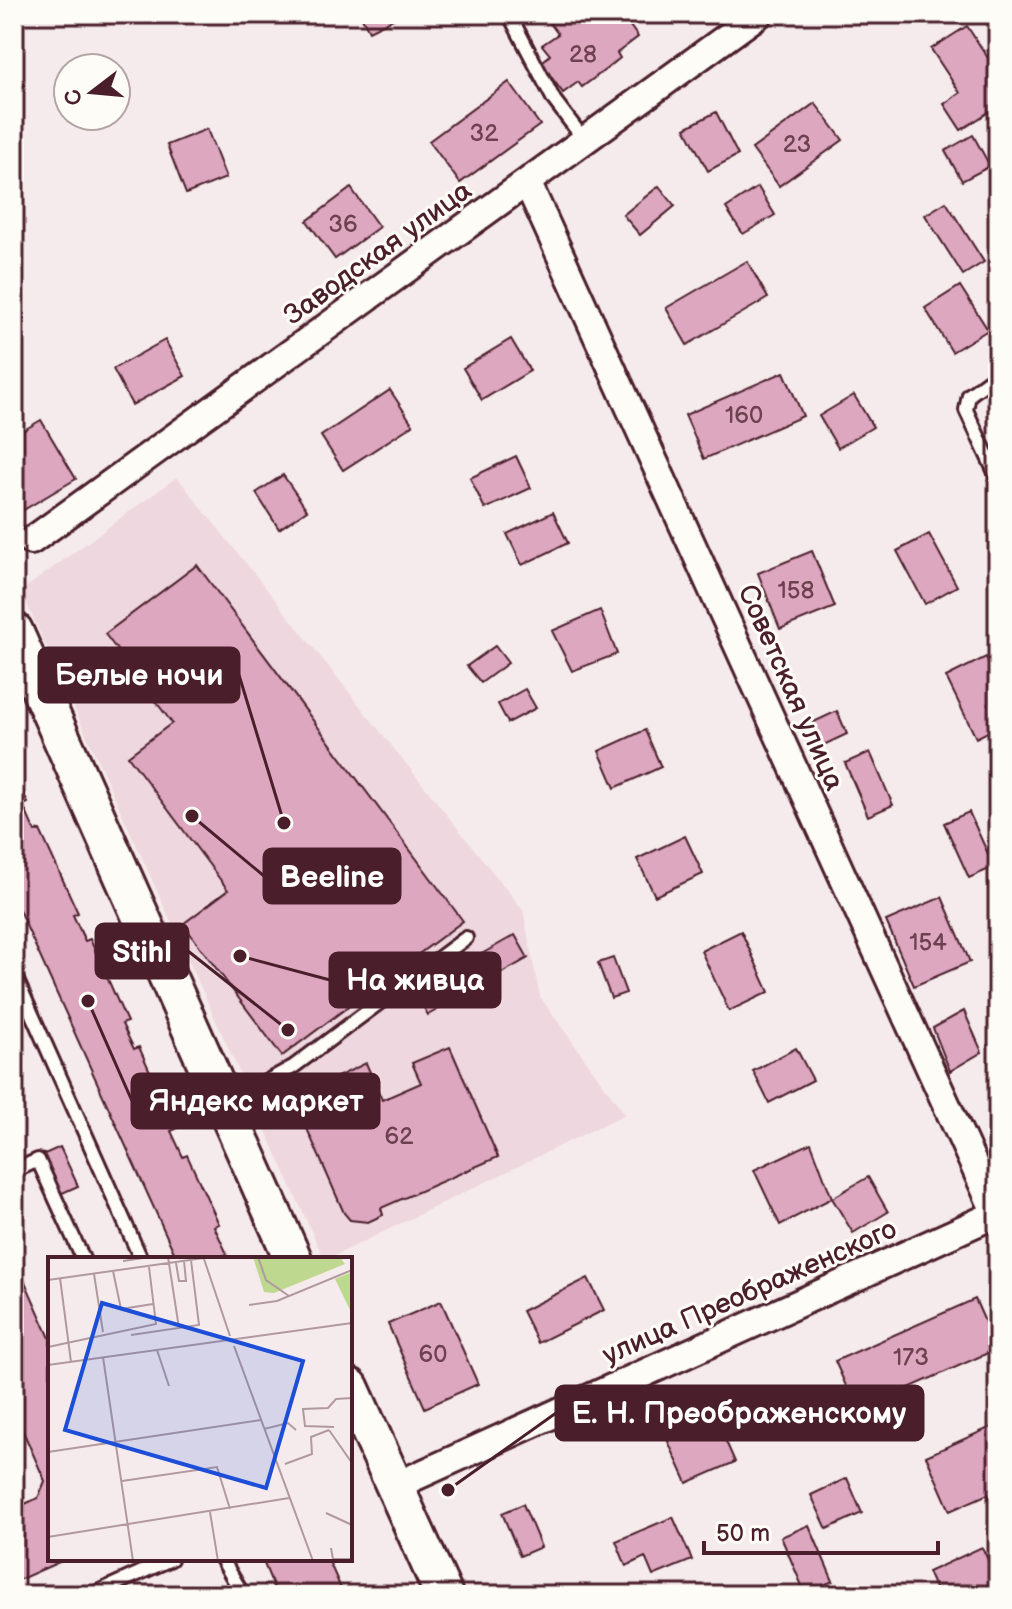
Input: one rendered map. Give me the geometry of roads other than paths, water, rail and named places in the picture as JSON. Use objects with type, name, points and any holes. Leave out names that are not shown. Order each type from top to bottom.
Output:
[{"type":"street","name":"Заводская улица","points":[[31,541],[759,14]]},
{"type":"street","name":"Советская улица","points":[[528,184],[997,1215]]},
{"type":"street","points":[[14,631],[292,1257]]},
{"type":"street","name":"улица Преображенского","points":[[395,1486],[997,1215]]},
{"type":"street","points":[[352,1391],[444,1595]]},
{"type":"lane","points":[[509,14],[554,100],[586,141]]},
{"type":"lane","points":[[998,374],[969,395],[966,410],[998,479]]},
{"type":"lane","points":[[224,1104],[293,1067],[466,938]]},
{"type":"lane","points":[[16,981],[140,1257]]},
{"type":"lane","points":[[14,1171],[38,1160],[82,1257]]},
{"type":"lane","points":[[91,1595],[167,1561]]},
{"type":"lane","points":[[223,1561],[243,1595]]},
{"type":"place","name":"Beeline","points":[[192,816]]},
{"type":"place","name":"Белые ночи","points":[[284,823]]},
{"type":"place","name":"На живца","points":[[240,956]]},
{"type":"place","name":"Яндекс маркет","points":[[88,1001]]},
{"type":"place","name":"Stihl","points":[[288,1030]]},
{"type":"place","name":"Е. Н. Преображенскому","points":[[448,1490]]}]
